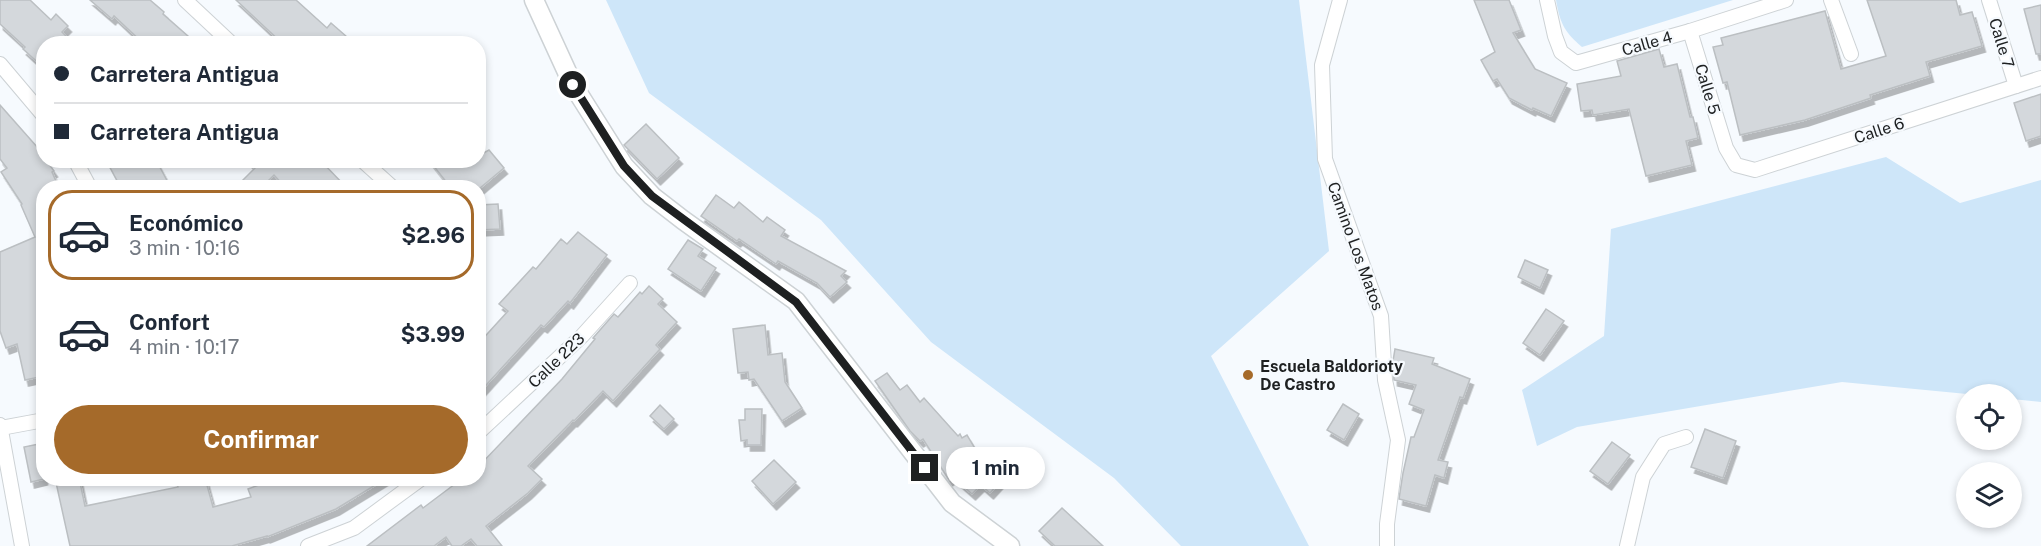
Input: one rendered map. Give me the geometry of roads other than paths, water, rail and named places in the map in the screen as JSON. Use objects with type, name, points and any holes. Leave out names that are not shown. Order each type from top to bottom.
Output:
[{"type":"street","points":[[185,0],[223,36]]},
{"type":"street","points":[[534,0],[573,85],[624,166],[660,202],[796,302],[952,503],[1010,546]]},
{"type":"street","name":"Camino Los Matos","points":[[1340,0],[1322,65],[1324,159],[1381,316],[1385,380],[1398,440],[1387,524],[1387,546]]},
{"type":"street","name":"Calle 4","points":[[1547,0],[1561,52],[1576,63],[1690,31],[1786,0]]},
{"type":"street","points":[[1831,0],[1851,54]]},
{"type":"street","name":"Calle 7","points":[[1989,0],[2016,86]]},
{"type":"street","name":"Calle 5","points":[[1690,31],[1726,148]]},
{"type":"street","points":[[0,64],[36,107]]},
{"type":"street","name":"Calle 6","points":[[1726,148],[1736,165],[1755,170],[2041,78]]},
{"type":"street","points":[[371,168],[384,180]]},
{"type":"street","name":"Calle 223","points":[[486,426],[582,336],[630,283]]},
{"type":"street","points":[[22,546],[0,426],[36,421]]},
{"type":"street","points":[[1627,546],[1643,477],[1664,444],[1686,437]]},
{"type":"street","points":[[308,546],[354,528],[411,486]]},
{"type":"place","name":"Escuela Baldorioty De Castro","points":[[1248,375]]}]
